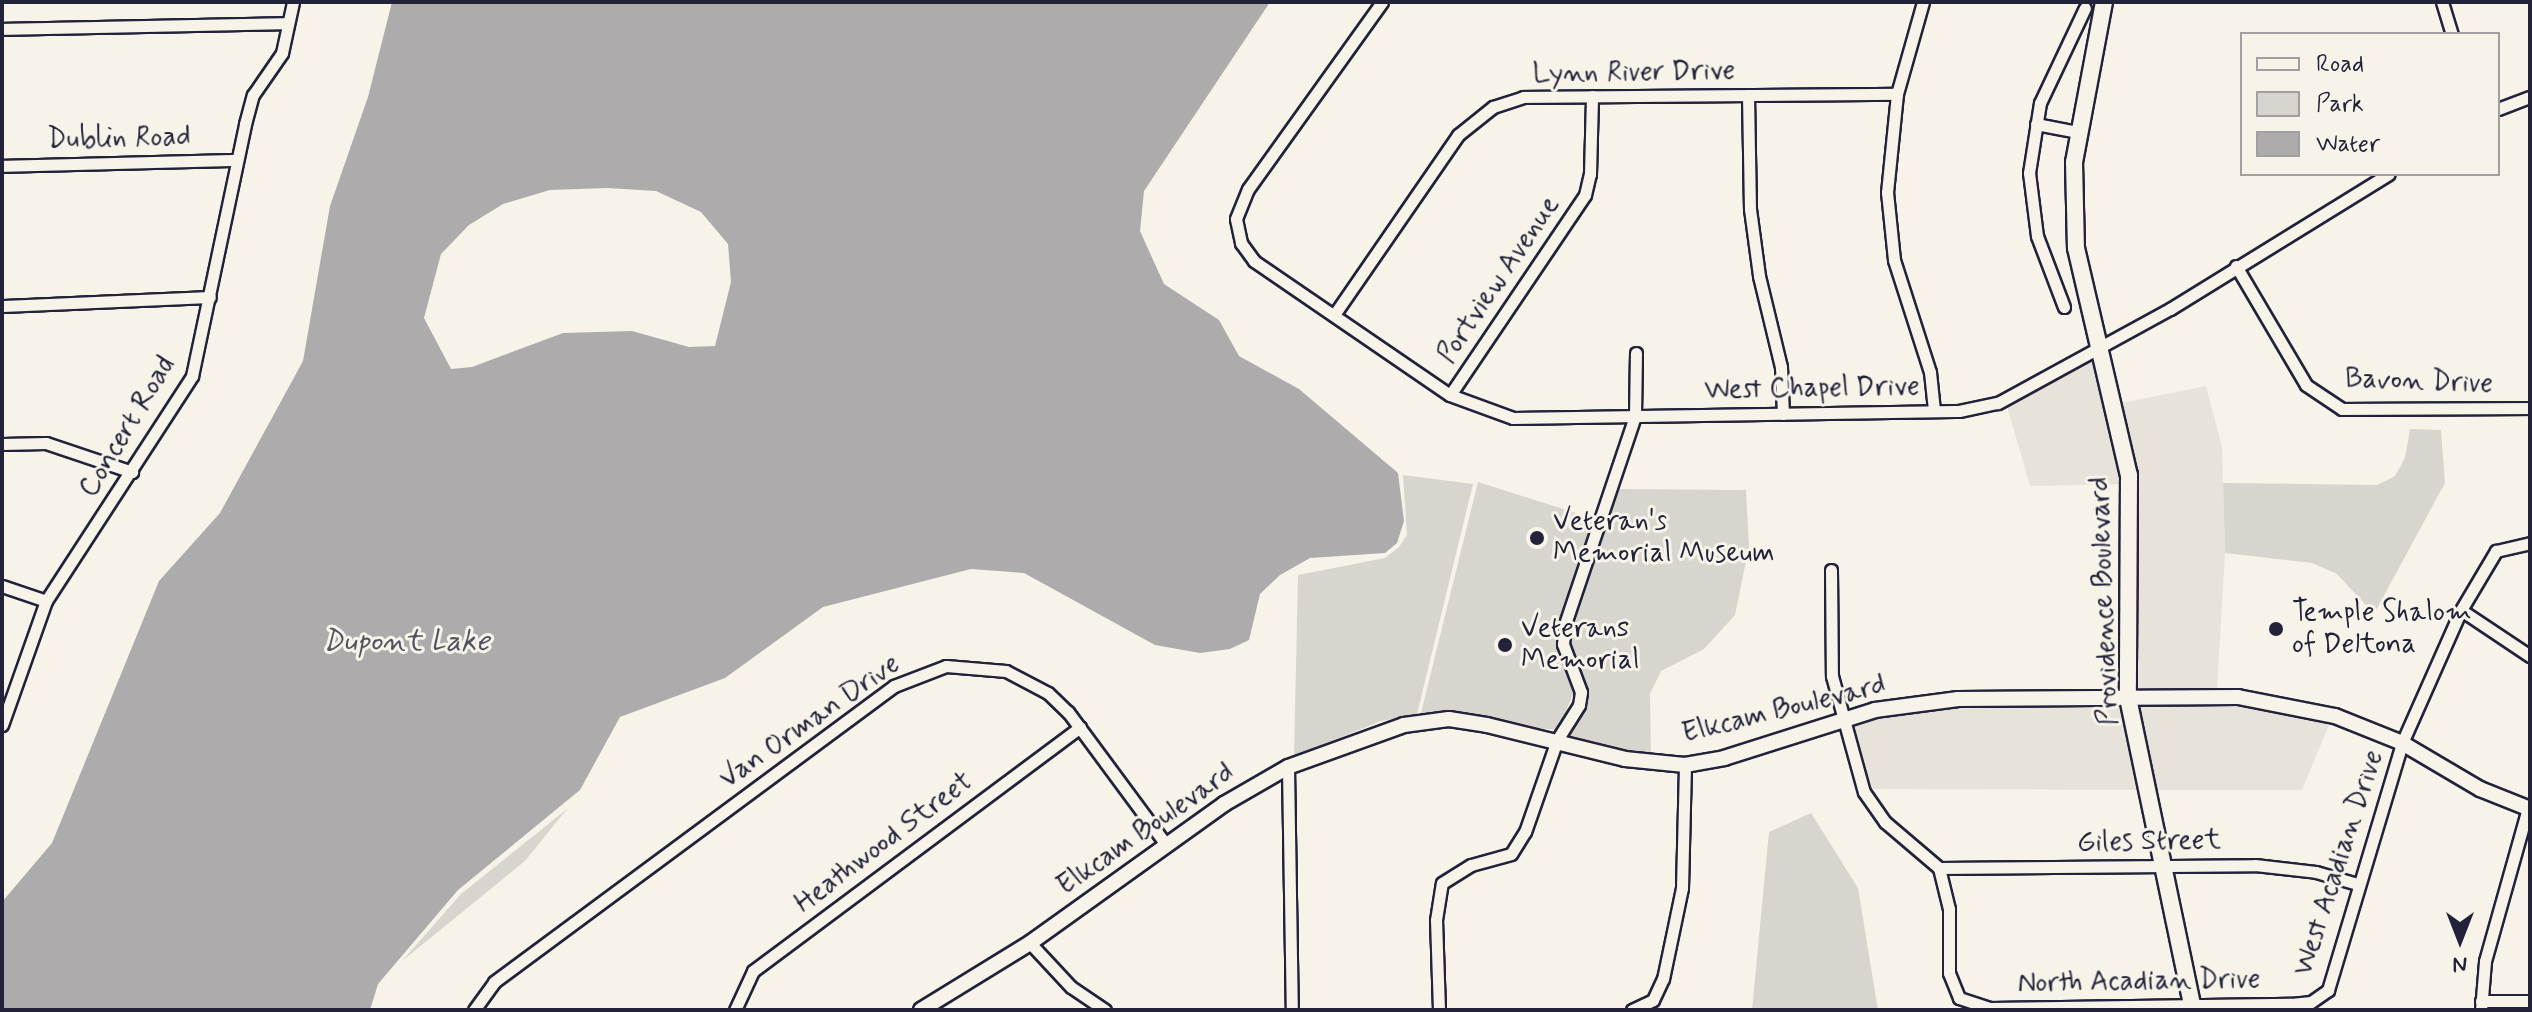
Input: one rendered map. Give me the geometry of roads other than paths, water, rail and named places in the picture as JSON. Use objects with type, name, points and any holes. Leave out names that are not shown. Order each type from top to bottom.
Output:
[{"type":"main road","name":"Providence Boulevard","points":[[2104,2],[2074,162],[2076,248],[2129,475],[2128,698],[2159,865],[2193,1007]]},
{"type":"street","name":"Concert Road","points":[[2,725],[46,601],[192,376],[236,160],[253,95],[282,53],[293,2]]},
{"type":"street","name":"West Chapel Drive","points":[[1382,2],[1248,189],[1239,204],[1237,229],[1254,261],[1450,395],[1478,409],[1513,418],[1934,411],[2016,398],[2386,176]]},
{"type":"street","points":[[1923,2],[1897,94],[1887,192],[1893,247],[1904,300],[1930,372],[1934,411]]},
{"type":"street","points":[[2442,2],[2451,32]]},
{"type":"street","points":[[2064,307],[2047,271],[2032,204],[2029,173],[2036,124],[2049,77],[2085,8]]},
{"type":"street","points":[[2,29],[288,23]]},
{"type":"street","name":"Lynn River Drive","points":[[1334,315],[1472,120],[1523,97],[1897,94]]},
{"type":"street","points":[[1748,95],[1750,209],[1759,276],[1781,367],[1783,414]]},
{"type":"street","name":"Portview Avenue","points":[[1450,395],[1585,195],[1592,96]]},
{"type":"street","points":[[2500,108],[2530,97]]},
{"type":"street","points":[[2036,124],[2078,132]]},
{"type":"street","name":"Dublin Road","points":[[2,166],[236,160]]},
{"type":"street","name":"Bavon Drive","points":[[2236,266],[2306,385],[2342,409],[2530,408]]},
{"type":"street","points":[[2,306],[210,297]]},
{"type":"street","points":[[1439,1010],[1436,920],[1442,883],[1471,865],[1511,854],[1525,832],[1557,740],[1572,721],[1581,692],[1563,644],[1565,624],[1635,416],[1636,353]]},
{"type":"street","points":[[2,444],[46,443],[132,472]]},
{"type":"street","name":"West Acadian Drive","points":[[2321,997],[2335,974],[2357,884],[2402,743],[2461,610],[2496,551],[2530,543]]},
{"type":"street","points":[[1831,570],[1827,647],[1864,792],[1885,822],[1939,868]]},
{"type":"street","points":[[2,586],[46,601]]},
{"type":"street","points":[[2461,610],[2530,656]]},
{"type":"street","name":"Van Orman Drive","points":[[474,1010],[494,982],[894,686],[920,673],[976,666],[1006,671],[1048,693],[1080,727],[1165,843]]},
{"type":"street","name":"Elkcam Boulevard","points":[[921,1010],[1030,943],[1165,843],[1288,767],[1363,737],[1449,719],[1557,740],[1625,759],[1685,765],[1846,721],[1875,710],[1958,699],[2238,697],[2335,716],[2402,743],[2480,789],[2529,808]]},
{"type":"street","name":"Heathwood Street","points":[[735,1010],[753,971],[1080,727]]},
{"type":"street","points":[[1632,1010],[1653,1000],[1663,979],[1682,888],[1685,765]]},
{"type":"street","points":[[1288,767],[1292,1010]]},
{"type":"street","points":[[2529,808],[2485,961],[2481,1006],[2530,1001]]},
{"type":"street","name":"Giles Street","points":[[1939,868],[2255,865],[2316,872],[2357,884]]},
{"type":"street","name":"North Acadian Drive","points":[[1939,868],[1949,909],[1949,973],[1959,998],[1990,1008],[2291,1004],[2321,997]]},
{"type":"street","points":[[1030,943],[1071,987],[1105,1010]]},
{"type":"water","name":"Dupont Lake","points":[[392,2],[1270,2],[1144,191],[1140,231],[1164,284],[1219,320],[1239,356],[1299,389],[1398,473],[1404,521],[1397,543],[1385,553],[1310,558],[1280,575],[1260,594],[1249,640],[1230,649],[1200,653],[1155,645],[1024,573],[971,569],[823,607],[725,678],[620,717],[580,790],[458,890],[378,984],[370,1010],[2,1010],[2,902],[52,843],[159,581],[220,513],[303,361],[330,206],[368,97]],"holes":[[[607,188],[656,191],[701,212],[728,244],[731,282],[715,346],[689,347],[632,331],[563,333],[472,367],[451,369],[424,318],[441,254],[469,225],[503,204],[550,190]]]},
{"type":"place","name":"Veteran's Memorial Museum","points":[[1537,538]]},
{"type":"place","name":"Temple Shalom of Deltona","points":[[2276,629]]},
{"type":"place","name":"Veterans Memorial","points":[[1505,645]]}]
